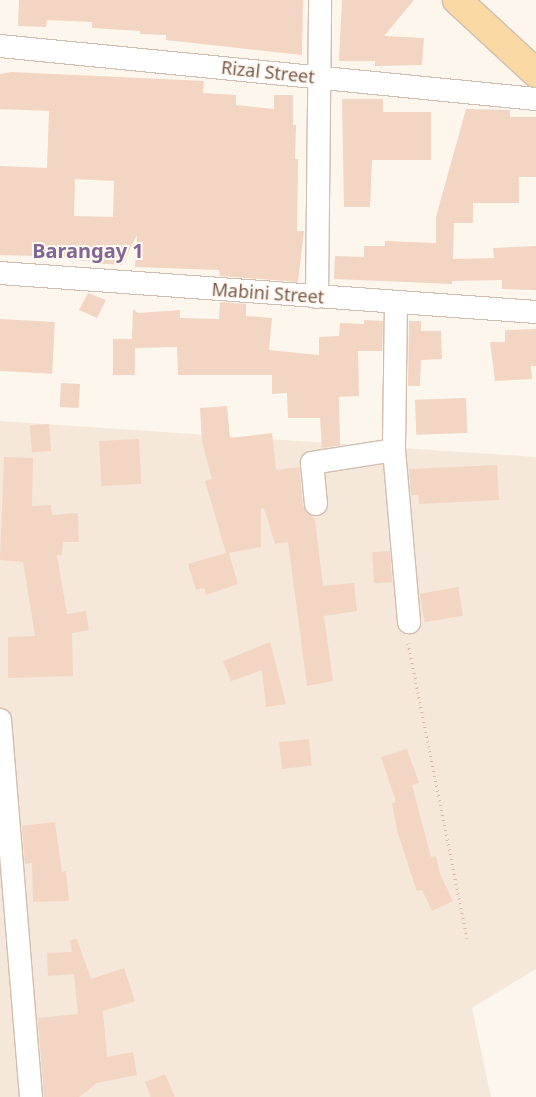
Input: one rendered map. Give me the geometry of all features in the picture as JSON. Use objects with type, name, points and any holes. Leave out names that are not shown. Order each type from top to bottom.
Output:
[{"type":"main road","points":[[458,0],[536,73]]},
{"type":"street","points":[[317,297],[320,0]]},
{"type":"street","name":"Rizal Street","points":[[0,46],[536,100]]},
{"type":"street","name":"Mabini Street","points":[[0,273],[536,312]]},
{"type":"street","points":[[396,303],[394,450],[409,622]]},
{"type":"street","points":[[316,504],[312,463],[394,450]]},
{"type":"street","points":[[0,720],[32,1097]]},
{"type":"path","points":[[409,622],[408,650],[468,938]]},
{"type":"shaded area","points":[[0,421],[536,457],[536,969],[472,1008],[491,1097],[0,1097]]},
{"type":"building","points":[[19,0],[303,0],[302,55],[166,40],[166,35],[140,34],[140,31],[92,28],[92,22],[47,20],[46,27],[18,26]]},
{"type":"building","points":[[342,0],[414,0],[384,36],[424,38],[422,65],[375,66],[375,61],[339,61]]},
{"type":"building","points":[[11,72],[204,81],[203,93],[236,95],[236,105],[274,109],[274,95],[293,95],[293,125],[296,125],[295,159],[298,159],[297,231],[304,231],[298,282],[220,276],[219,270],[135,267],[137,235],[122,265],[91,263],[91,261],[74,260],[74,257],[0,255],[0,166],[47,168],[49,111],[0,109],[0,74]],"holes":[[[75,179],[114,181],[113,217],[74,216]]]},
{"type":"building","points":[[342,99],[383,99],[383,112],[431,112],[431,160],[372,160],[370,207],[344,207]]},
{"type":"building","points":[[466,109],[510,110],[510,117],[536,117],[536,177],[519,177],[519,203],[473,203],[473,223],[454,223],[453,259],[494,258],[493,248],[536,246],[536,290],[502,289],[502,280],[452,281],[452,284],[334,279],[335,256],[364,257],[364,246],[385,246],[385,241],[436,243],[436,217]]},
{"type":"building","points":[[88,293],[106,300],[97,318],[79,310]]},
{"type":"building","points":[[220,302],[246,304],[246,316],[272,318],[269,350],[319,355],[319,337],[339,336],[340,323],[364,324],[364,320],[383,321],[382,351],[358,351],[359,396],[339,397],[340,445],[322,448],[320,418],[288,418],[287,393],[272,394],[272,375],[178,375],[177,347],[135,348],[135,375],[113,375],[113,339],[132,339],[133,309],[138,313],[180,310],[180,318],[219,319]]},
{"type":"building","points":[[0,319],[55,322],[52,374],[0,371]]},
{"type":"building","points":[[409,321],[421,321],[421,331],[441,331],[442,359],[421,360],[420,386],[408,386]]},
{"type":"building","points":[[536,329],[536,366],[531,366],[532,379],[495,381],[490,342],[505,342],[505,330]]},
{"type":"building","points":[[61,383],[80,384],[79,408],[60,407]]},
{"type":"building","points":[[466,398],[467,433],[416,435],[415,400]]},
{"type":"building","points":[[227,406],[230,438],[272,433],[276,470],[299,467],[303,506],[315,520],[323,586],[354,583],[357,611],[324,616],[333,681],[307,686],[288,542],[275,544],[264,508],[261,509],[261,547],[229,553],[238,584],[206,595],[204,588],[196,590],[188,564],[226,553],[205,481],[212,479],[202,442],[200,408]]},
{"type":"building","points":[[49,424],[51,451],[32,452],[30,425]]},
{"type":"building","points":[[139,439],[141,484],[101,486],[99,441]]},
{"type":"building","points":[[4,457],[33,458],[32,506],[51,505],[52,515],[78,513],[79,542],[63,542],[62,555],[57,555],[67,614],[86,611],[89,630],[72,633],[73,676],[8,678],[8,637],[35,636],[23,562],[0,560]]},
{"type":"building","points":[[497,465],[499,500],[419,504],[418,495],[411,495],[409,469]]},
{"type":"building","points":[[390,551],[392,582],[374,583],[372,552]]},
{"type":"building","points":[[458,587],[463,616],[425,622],[420,594]]},
{"type":"building","points":[[270,642],[286,704],[266,707],[262,670],[231,681],[223,661]]},
{"type":"building","points":[[309,739],[312,766],[282,769],[279,742]]},
{"type":"building","points":[[407,749],[419,783],[412,785],[431,857],[436,856],[440,874],[453,901],[432,911],[422,890],[417,891],[411,874],[397,830],[392,803],[396,802],[381,757]]},
{"type":"building","points":[[55,822],[62,872],[66,871],[69,901],[33,902],[32,863],[25,864],[22,826]]},
{"type":"building","points":[[77,939],[91,979],[124,968],[135,1001],[103,1011],[107,1057],[133,1052],[137,1075],[97,1083],[79,1097],[44,1097],[38,1018],[78,1014],[74,974],[48,976],[47,953],[72,952],[70,940]]},
{"type":"building","points":[[165,1074],[175,1097],[151,1097],[145,1082]]},
{"type":"district","name":"Barangay 1","points":[[88,250]]}]
